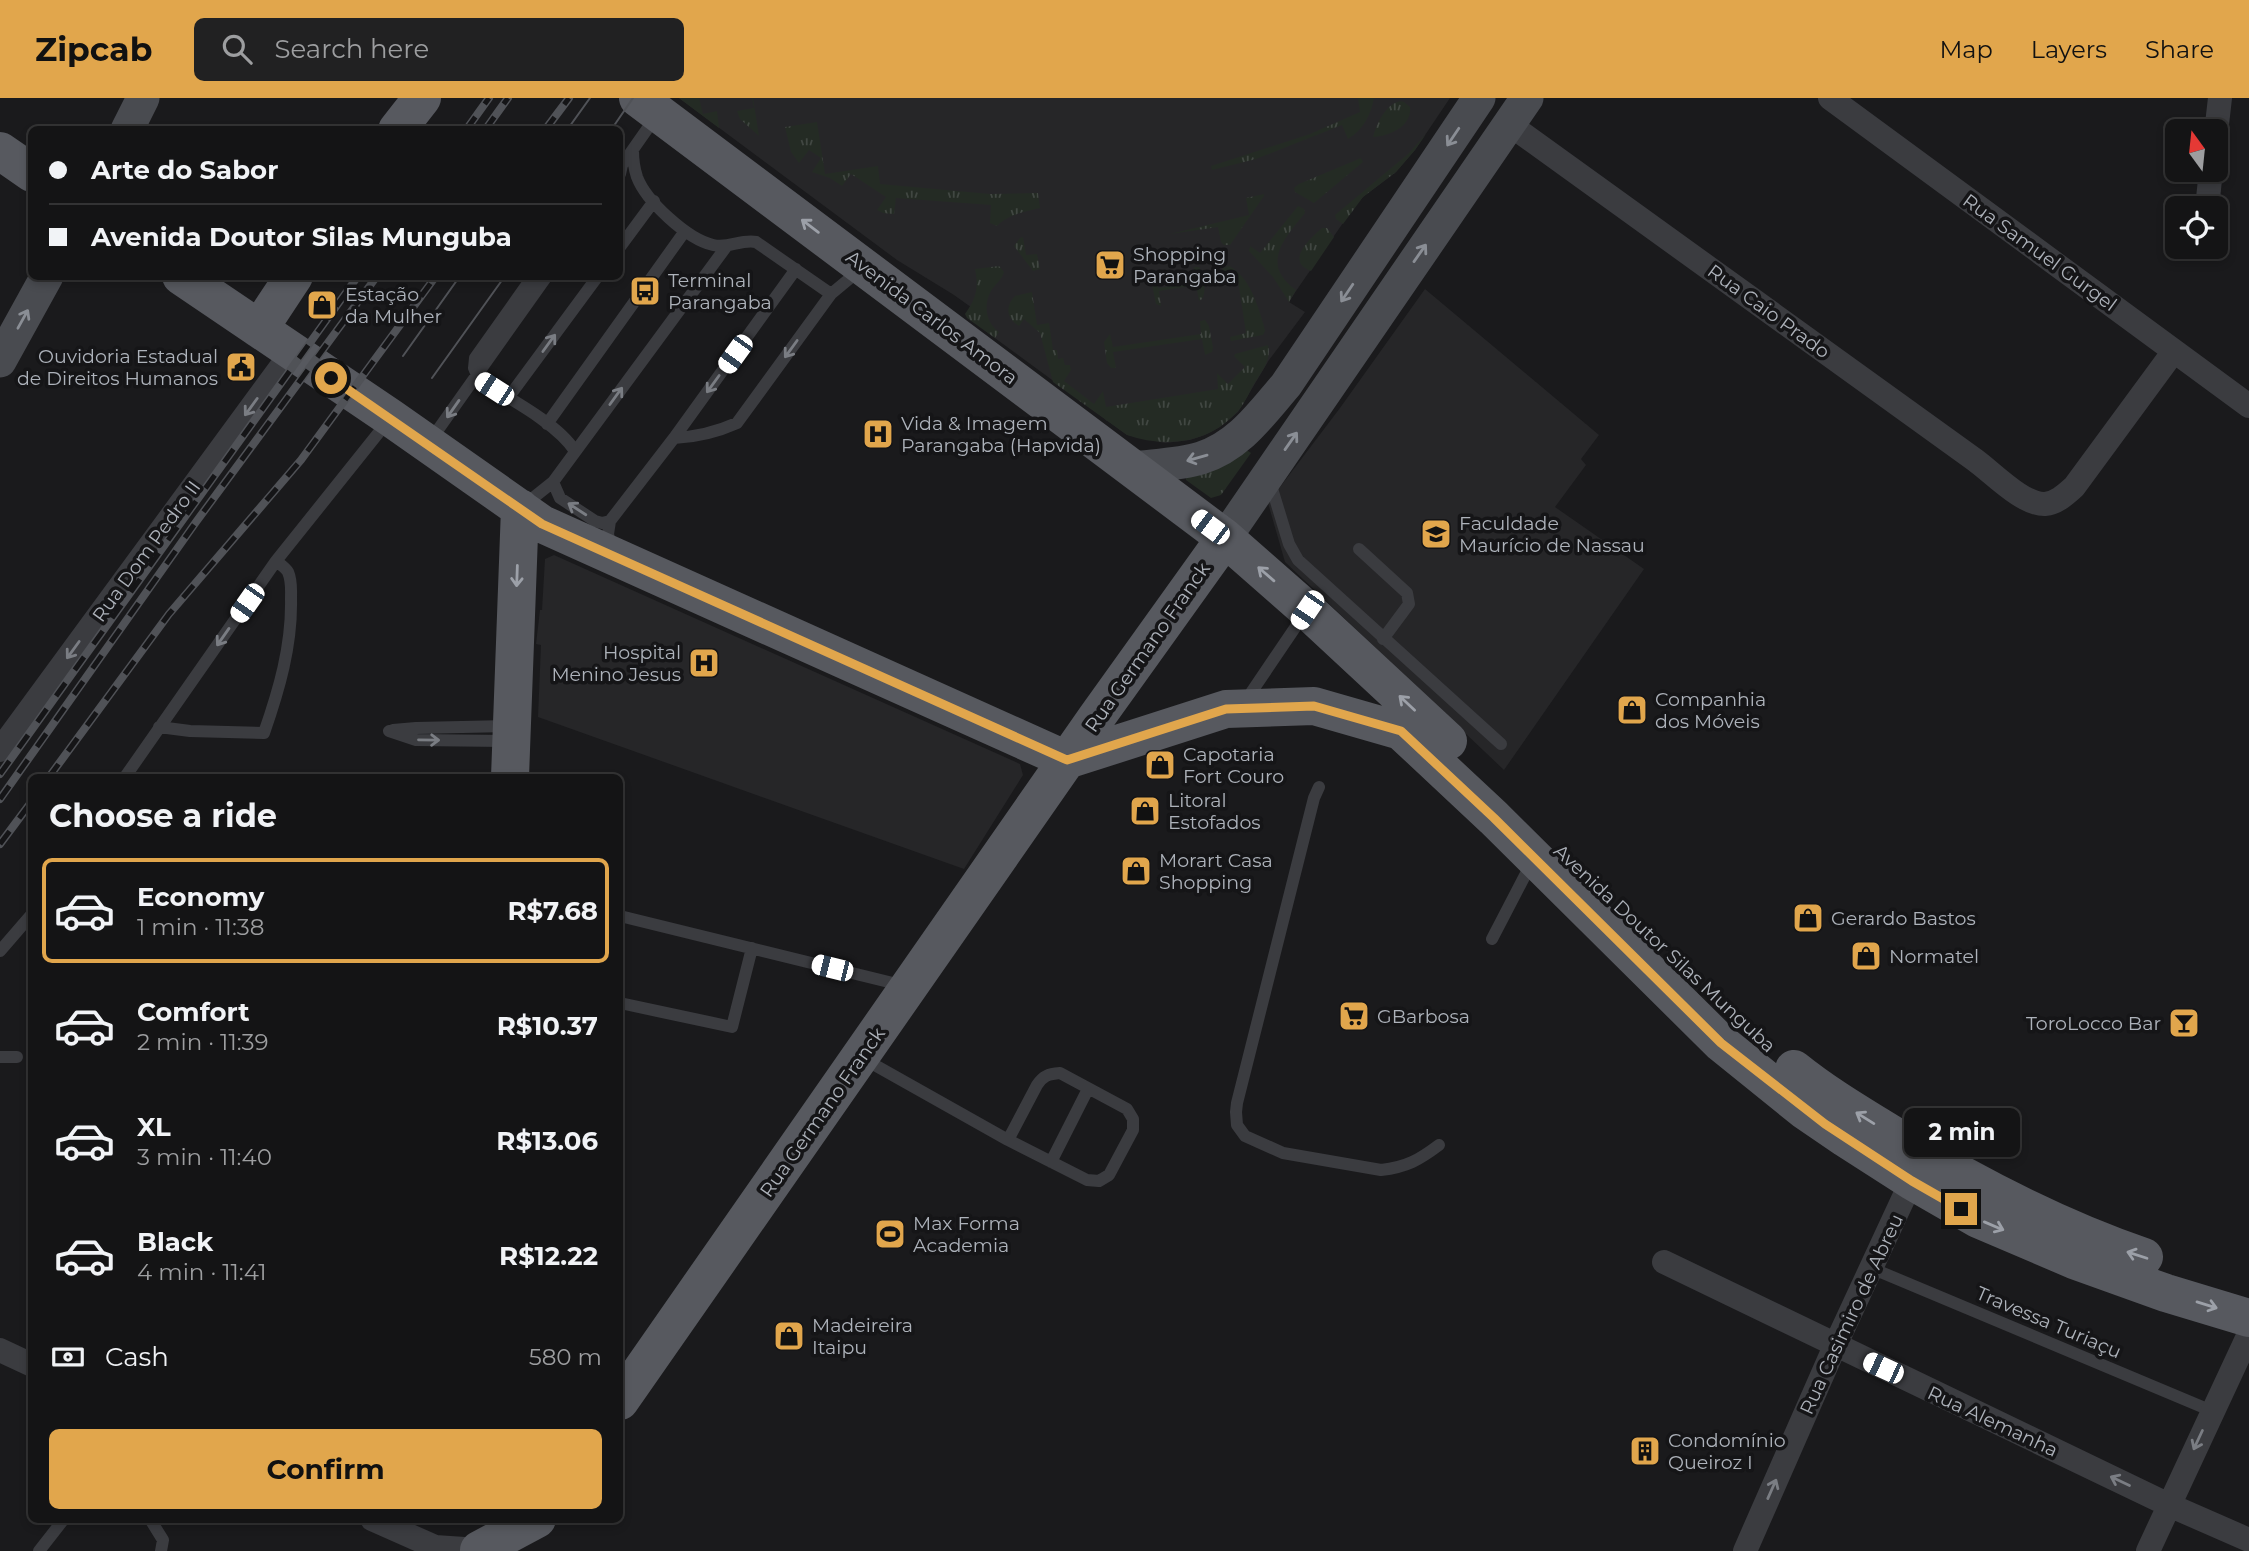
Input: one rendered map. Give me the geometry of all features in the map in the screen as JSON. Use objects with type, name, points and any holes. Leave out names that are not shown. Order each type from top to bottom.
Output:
[{"type":"main road","points":[[129,126],[144,98]]},
{"type":"main road","points":[[400,126],[422,98]]},
{"type":"main road","points":[[1131,468],[1201,458],[1236,440],[1257,419],[1286,385],[1479,98]]},
{"type":"main road","name":"Avenida Carlos Amora","points":[[648,105],[864,267],[1035,386],[1131,468],[1225,538]]},
{"type":"main road","name":"Rua Germano Franck","points":[[623,1397],[1225,538],[1518,111]]},
{"type":"main road","points":[[0,151],[28,170]]},
{"type":"main road","points":[[0,361],[45,280]]},
{"type":"main road","points":[[187,280],[542,524],[613,539],[1067,760],[1226,709],[1240,709]]},
{"type":"main road","points":[[259,329],[292,280]]},
{"type":"main road","points":[[511,748],[520,508]]},
{"type":"main road","name":"Avenida Doutor Silas Munguba","points":[[1225,538],[1307,610],[1371,642],[1492,782],[1636,928],[1737,1021],[1978,1219],[2074,1260],[2166,1293],[2249,1318]]},
{"type":"main road","name":"Avenida Doutor Silas Munguba","points":[[1240,709],[1314,706],[1401,731],[1494,818],[1721,1043],[1804,1110],[1918,1167],[2112,1246],[2214,1281],[2249,1290]]},
{"type":"main road","points":[[479,1540],[526,1523]]},
{"type":"main road","points":[[525,1551],[536,1523]]},
{"type":"street","name":"Rua Samuel Gurgel","points":[[1830,98],[2249,406]]},
{"type":"street","points":[[2218,119],[2220,98]]},
{"type":"street","name":"Rua Caio Prado","points":[[1518,111],[2028,501],[2046,504],[2059,499],[2074,487],[2174,351]]},
{"type":"street","name":"Rua Dom Pedro II","points":[[0,750],[292,352]]},
{"type":"street","name":"Rua Casimiro de Abreu","points":[[1745,1551],[1835,1346],[1918,1167]]},
{"type":"street","name":"Rua Alemanha","points":[[1664,1262],[2169,1505],[2249,1540]]},
{"type":"street","points":[[2148,1551],[2249,1334]]},
{"type":"street","points":[[0,1350],[28,1362]]},
{"type":"street","points":[[382,1523],[435,1547],[479,1540]]},
{"type":"lane","points":[[623,165],[633,150],[648,105]]},
{"type":"lane","points":[[633,150],[638,179],[672,222],[691,236],[712,245],[726,247],[749,240],[756,242],[831,294]]},
{"type":"lane","points":[[623,243],[654,201]]},
{"type":"lane","points":[[547,424],[685,231]]},
{"type":"lane","points":[[520,508],[554,482],[726,247]]},
{"type":"lane","points":[[674,438],[722,430],[737,423],[831,294],[864,267]]},
{"type":"lane","points":[[554,482],[560,498],[601,523],[613,539],[674,438],[796,269]]},
{"type":"lane","points":[[530,280],[475,358],[474,368],[479,380],[547,424],[568,440],[575,451]]},
{"type":"lane","points":[[428,444],[544,280]]},
{"type":"lane","points":[[508,398],[595,280]]},
{"type":"lane","points":[[127,774],[276,561],[391,418]]},
{"type":"lane","points":[[1268,474],[1293,553],[1298,560],[1371,642],[1501,744]]},
{"type":"lane","points":[[1359,549],[1409,597],[1409,604],[1371,642]]},
{"type":"lane","points":[[159,727],[190,731],[264,733],[286,660],[292,620],[291,584],[287,570],[276,561]]},
{"type":"lane","points":[[1240,709],[1307,610]]},
{"type":"lane","points":[[416,728],[511,748],[416,740],[389,731],[416,728]]},
{"type":"lane","points":[[1319,787],[1237,1103],[1237,1125],[1245,1136],[1283,1153],[1381,1170],[1418,1161],[1439,1145]]},
{"type":"lane","points":[[1492,939],[1533,859]]},
{"type":"lane","points":[[623,917],[909,988]]},
{"type":"lane","points":[[0,951],[28,919]]},
{"type":"lane","points":[[623,1004],[732,1027],[752,948]]},
{"type":"lane","points":[[0,1057],[17,1057]]},
{"type":"lane","points":[[860,1058],[1008,1140],[1087,1180],[1099,1181],[1109,1175],[1133,1130],[1133,1119],[1127,1109],[1060,1073],[1050,1074],[1042,1077],[1008,1140]]},
{"type":"lane","points":[[1051,1162],[1088,1089]]},
{"type":"lane","name":"Travessa Turiaçu","points":[[1871,1268],[2212,1411]]},
{"type":"lane","points":[[39,1551],[61,1523]]},
{"type":"lane","points":[[152,1523],[163,1540],[161,1551]]},
{"type":"shaded area","name":"Shopping Parangaba","points":[[679,98],[1450,98],[1415,150],[1396,172],[1363,197],[1352,210],[1296,291],[1289,302],[1305,312],[1269,360],[1238,412],[1205,435],[1165,443],[1127,435],[984,330],[982,315],[897,260]]},
{"type":"shaded area","name":"Faculdade Maurício de Nassau","points":[[1425,289],[1599,435],[1581,459],[1586,465],[1555,507],[1644,569],[1504,770],[1285,562],[1268,503]]},
{"type":"shaded area","name":"Hospital Menino Jesus","points":[[554,555],[1020,764],[1023,775],[964,869],[538,717],[541,645],[536,644],[542,610],[545,559]]},
{"type":"green space","points":[[679,98],[699,98],[703,114],[717,111],[719,128]]},
{"type":"green space","points":[[753,98],[759,136],[740,119],[737,111],[754,108]]},
{"type":"green space","points":[[1358,98],[1374,98],[1366,122],[1348,139],[1342,125],[1256,159],[1212,170],[1211,166],[1310,134],[1360,112]]},
{"type":"green space","points":[[1400,101],[1410,107],[1410,114],[1404,125],[1386,135],[1373,137],[1386,110]]},
{"type":"green space","points":[[817,122],[825,174],[878,166],[880,184],[990,194],[1038,193],[1040,208],[1012,216],[997,226],[990,223],[991,205],[896,198],[894,214],[883,213],[877,210],[886,197],[851,174],[842,186],[830,178],[812,172],[821,158],[809,150],[799,163],[791,152],[785,127]]},
{"type":"green space","points":[[1426,134],[1396,172],[1363,197],[1343,224],[1336,219],[1335,215],[1408,154]]},
{"type":"green space","points":[[1361,158],[1363,162],[1314,203],[1295,192],[1294,188],[1299,184]]},
{"type":"green space","points":[[1264,194],[1230,245],[1221,242],[1218,227],[1170,234],[1249,215],[1246,198]]},
{"type":"green space","points":[[1298,206],[1304,209],[1305,213],[1283,242],[1277,261],[1279,271],[1296,290],[1289,302],[1273,277],[1249,251],[1250,246],[1260,253]]},
{"type":"green space","points":[[1322,228],[1327,228],[1334,237],[1311,271],[1303,267],[1300,256],[1307,243]]},
{"type":"green space","points":[[1023,237],[1026,255],[1037,254],[1040,269],[1033,271],[1014,246]]},
{"type":"green space","points":[[999,266],[1004,272],[991,291],[987,308],[991,324],[999,332],[995,338],[965,314],[976,293],[975,269]]},
{"type":"green space","points":[[1229,266],[1242,277],[1252,292],[1264,326],[1263,335],[1231,341],[1230,337],[1246,333],[1237,274],[1221,276],[1223,268]]},
{"type":"green space","points":[[1194,267],[1199,267],[1203,279],[1202,299],[1199,301],[1196,285],[1159,291],[1161,306],[1156,304],[1151,280],[1155,273],[1158,288],[1196,282]]},
{"type":"green space","points":[[1032,292],[1037,325],[1049,323],[1053,350],[1057,350],[1058,359],[1063,358],[1065,365],[1070,365],[1071,370],[1064,381],[1094,404],[1103,391],[1106,407],[1218,389],[1217,373],[1228,384],[1245,367],[1235,354],[1268,345],[1267,361],[1240,409],[1213,431],[1199,437],[1171,442],[1127,435],[1053,382],[1040,333],[1024,319],[1019,326],[1009,316],[1008,308],[1015,296]]},
{"type":"green space","points":[[1205,320],[1209,326],[1212,352],[1205,355],[1202,339],[1113,352],[1116,368],[1111,368],[1107,363],[1104,342],[1110,334],[1113,347],[1201,334],[1200,321]]},
{"type":"green space","points":[[1245,449],[1251,453],[1221,495],[1211,498],[1186,480],[1186,475]]},
{"type":"tram line","points":[[570,126],[590,98]]},
{"type":"tram line","points":[[614,126],[633,98]]},
{"type":"tram line","points":[[403,356],[457,280]]},
{"type":"tram line","points":[[432,378],[502,280]]},
{"type":"railway","points":[[469,126],[489,98]]},
{"type":"railway","points":[[488,126],[508,98]]},
{"type":"railway","points":[[548,126],[569,98]]},
{"type":"railway","points":[[0,774],[355,280]]},
{"type":"railway","points":[[0,799],[196,522],[374,280]]},
{"type":"railway","points":[[51,774],[169,614],[301,460],[433,280]]},
{"type":"railway","points":[[0,844],[28,806]]},
{"type":"place","name":"Shopping Parangaba","points":[[1110,265]]},
{"type":"place","name":"Terminal Parangaba","points":[[645,291]]},
{"type":"place","name":"Estação da Mulher","points":[[322,305]]},
{"type":"place","name":"Ouvidoria Estadual de Direitos Humanos","points":[[241,367]]},
{"type":"place","name":"Vida & Imagem Parangaba (Hapvida)","points":[[878,434]]},
{"type":"place","name":"Faculdade Maurício de Nassau","points":[[1436,534]]},
{"type":"place","name":"Hospital Menino Jesus","points":[[704,663]]},
{"type":"place","name":"Companhia dos Móveis","points":[[1632,710]]},
{"type":"place","name":"Capotaria Fort Couro","points":[[1160,765]]},
{"type":"place","name":"Litoral Estofados","points":[[1145,811]]},
{"type":"place","name":"Morart Casa Shopping","points":[[1136,871]]},
{"type":"place","name":"Gerardo Bastos","points":[[1808,918]]},
{"type":"place","name":"Normatel","points":[[1866,956]]},
{"type":"place","name":"GBarbosa","points":[[1354,1016]]},
{"type":"place","name":"ToroLocco Bar","points":[[2184,1023]]},
{"type":"place","name":"Max Forma Academia","points":[[890,1234]]},
{"type":"place","name":"Madeireira Itaipu","points":[[789,1336]]},
{"type":"place","name":"Condomínio Queiroz I","points":[[1645,1451]]},
{"type":"route","points":[[331,378],[542,524],[1067,760],[1226,709],[1314,706],[1401,731],[1494,818],[1721,1043],[1804,1110],[1844,1138],[1961,1209]]}]
